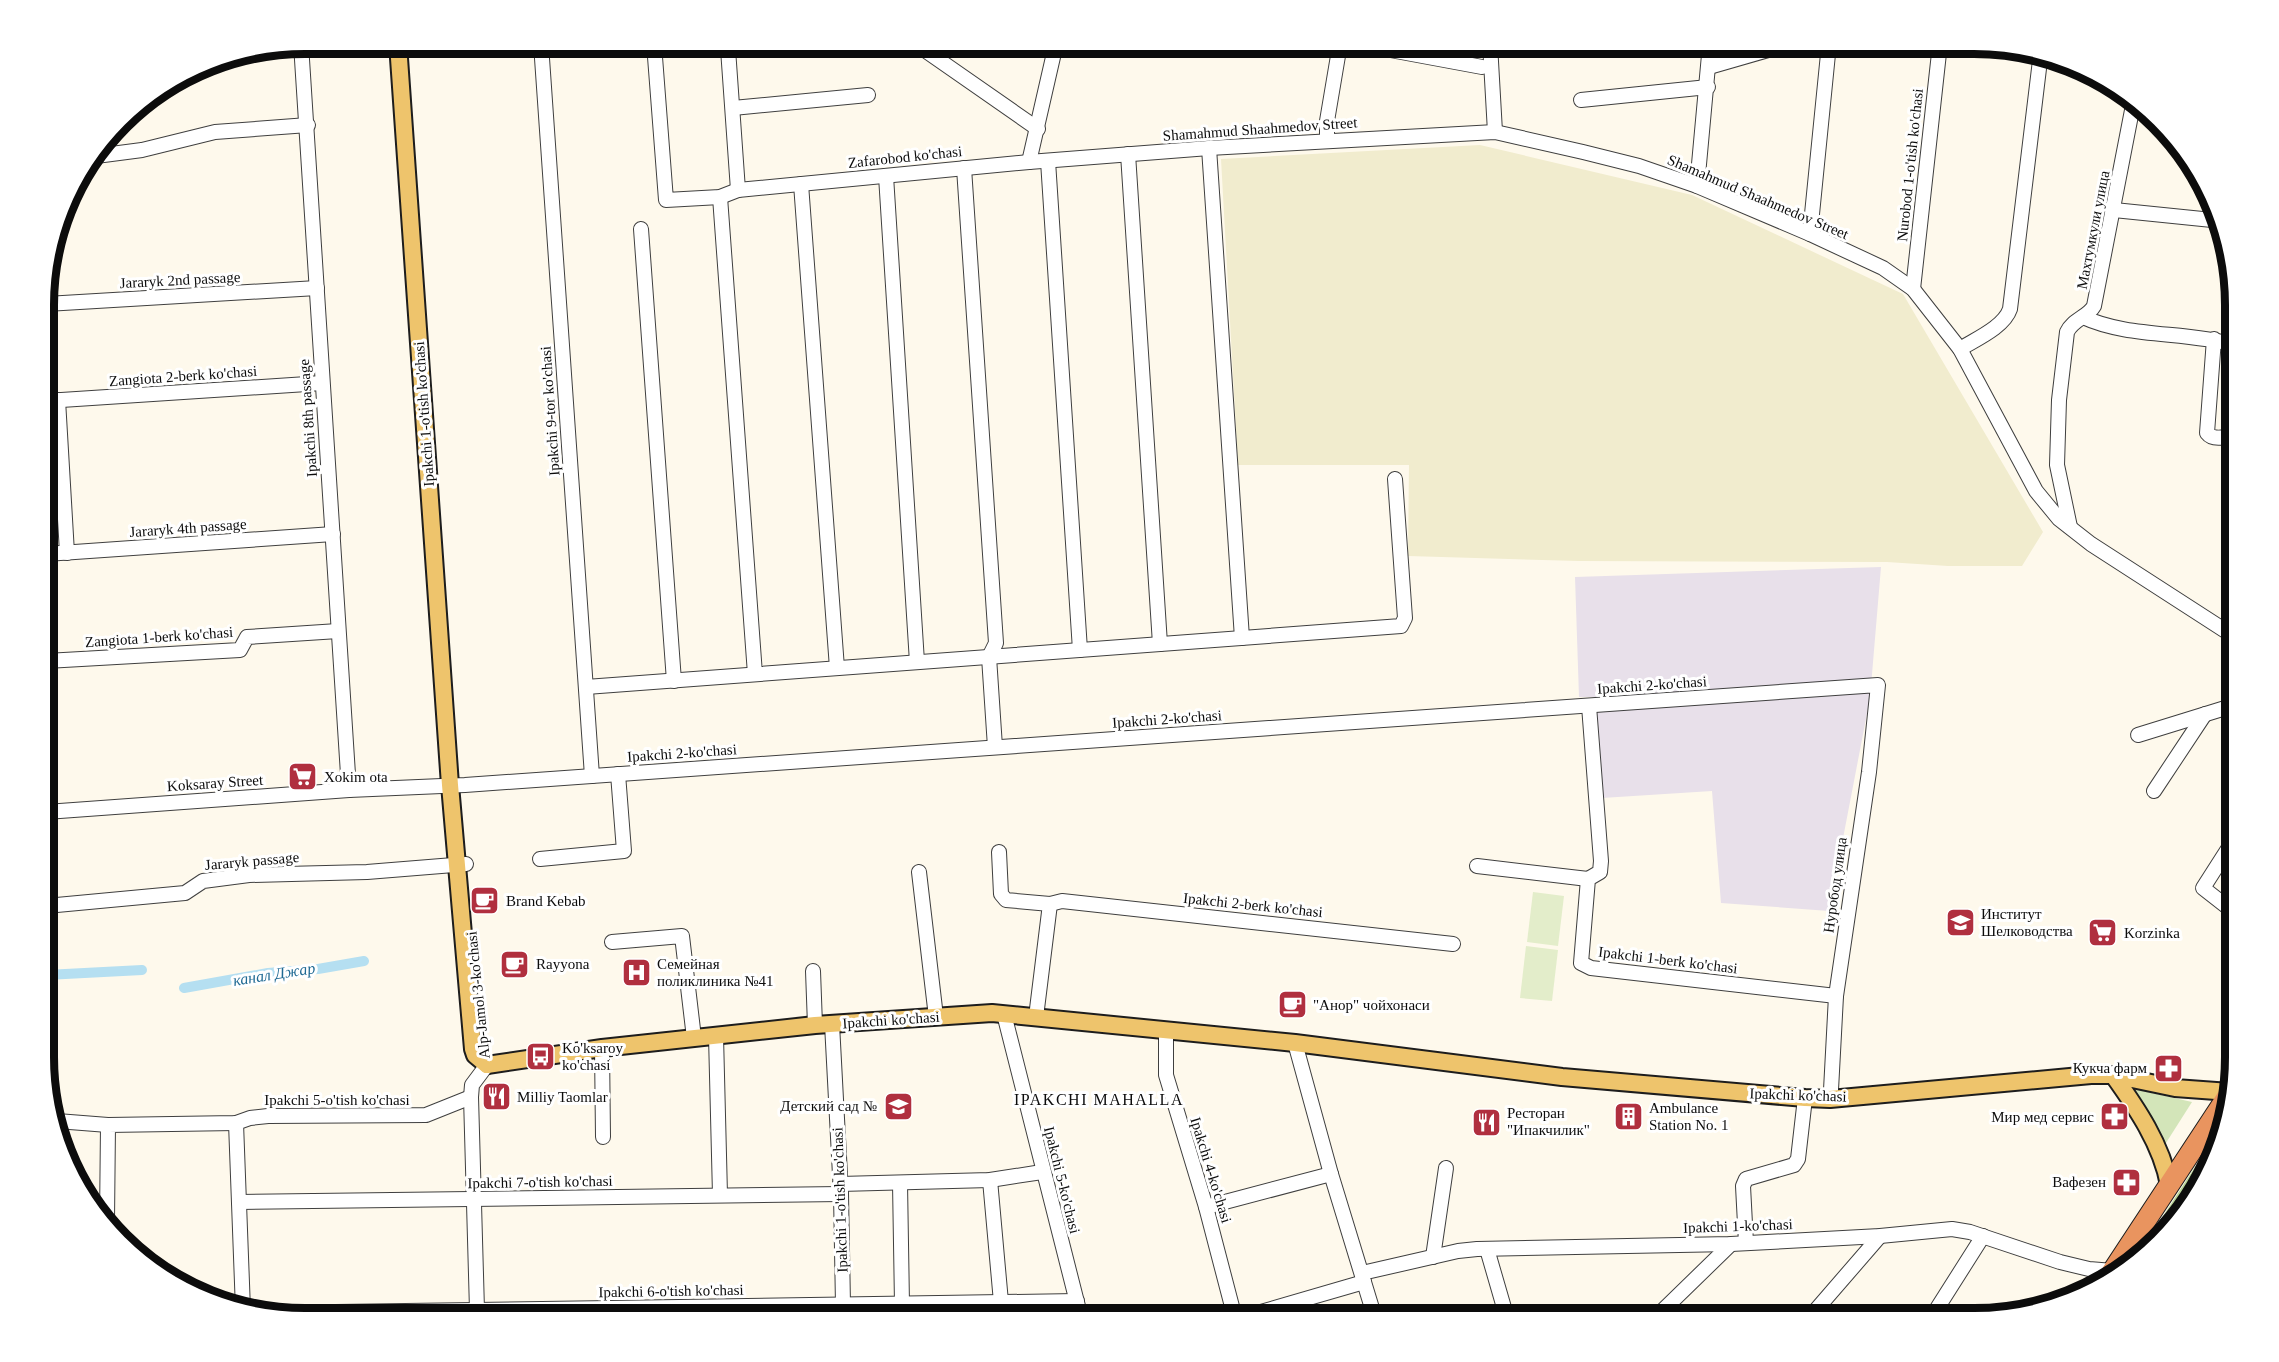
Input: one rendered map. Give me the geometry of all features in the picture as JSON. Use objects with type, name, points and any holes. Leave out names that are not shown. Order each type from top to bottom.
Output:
[{"type":"highway","points":[[2117,1264],[2220,1107]]},
{"type":"main road","name":"Ipakchi 1-o'tish ko'chasi","points":[[399,54],[455,785]]},
{"type":"main road","name":"Ipakchi 1-o'tish ko'chasi","points":[[409,54],[455,785]]},
{"type":"main road","name":"Alp-Jamol 3-ko'chasi","points":[[455,785],[481,1050],[487,1065]]},
{"type":"main road","name":"Ipakchi ko'chasi","points":[[487,1065],[602,1048],[815,1025],[992,1013],[1295,1043],[1562,1077],[1805,1098],[1830,1099],[2091,1075],[2113,1075],[2175,1088],[2223,1092]]},
{"type":"main road","points":[[2113,1075],[2128,1096],[2157,1148],[2166,1169],[2169,1185]]},
{"type":"street","name":"Ipakchi 8th passage","points":[[302,54],[349,790]]},
{"type":"street","name":"Ipakchi 9-tor ko'chasi","points":[[542,54],[592,776]]},
{"type":"street","name":"Zafarobod ko'chasi","points":[[655,54],[666,200],[720,197],[738,190],[1029,162]]},
{"type":"street","points":[[728,54],[738,190]]},
{"type":"street","points":[[930,54],[1038,129]]},
{"type":"street","points":[[1029,162],[1054,54]]},
{"type":"street","points":[[1327,141],[1327,122],[1338,54]]},
{"type":"street","points":[[1410,54],[1482,68]]},
{"type":"street","points":[[1491,54],[1495,132]]},
{"type":"street","points":[[1697,186],[1710,54]]},
{"type":"street","points":[[1709,68],[1756,54]]},
{"type":"street","points":[[1810,234],[1828,54]]},
{"type":"street","name":"Nurobod 1-o'tish ko'chasi","points":[[1913,289],[1939,54]]},
{"type":"street","points":[[1960,350],[2001,322],[2008,316],[2010,309],[2040,63]]},
{"type":"street","points":[[1581,100],[1708,87]]},
{"type":"street","points":[[733,108],[868,95]]},
{"type":"street","name":"Махтумкули улица","points":[[2070,527],[2057,465],[2058,400],[2067,332],[2070,326],[2094,306],[2132,110]]},
{"type":"street","points":[[104,155],[142,150],[215,132],[308,125]]},
{"type":"street","name":"Shamahmud Shaahmedov Street","points":[[1029,162],[1209,148],[1495,132],[1639,166],[1697,186],[1883,268],[1913,289],[1960,350],[2048,508],[2091,544],[2225,631]]},
{"type":"street","points":[[1209,148],[1242,638]]},
{"type":"street","points":[[1128,154],[1160,644]]},
{"type":"street","points":[[1048,161],[1080,650]]},
{"type":"street","points":[[964,168],[996,643],[989,657],[995,747]]},
{"type":"street","points":[[886,176],[917,662]]},
{"type":"street","points":[[801,184],[837,668]]},
{"type":"street","points":[[720,197],[755,674]]},
{"type":"street","points":[[2114,210],[2210,220]]},
{"type":"street","points":[[641,229],[674,681]]},
{"type":"street","name":"Jararyk 2nd passage","points":[[54,304],[317,288]]},
{"type":"street","points":[[2082,317],[2101,325],[2225,342]]},
{"type":"street","points":[[2214,339],[2206,433],[2215,438],[2225,436]]},
{"type":"street","name":"Zangiota 2-berk ko'chasi","points":[[54,400],[322,383]]},
{"type":"street","points":[[54,420],[67,553]]},
{"type":"street","points":[[585,687],[1395,627],[1404,622],[1395,478]]},
{"type":"street","name":"Jararyk 4th passage","points":[[54,554],[333,534]]},
{"type":"street","name":"Zangiota 1-berk ko'chasi","points":[[54,661],[240,650],[246,637],[338,631]]},
{"type":"street","name":"Ipakchi 2-ko'chasi","points":[[455,785],[1878,685]]},
{"type":"street","name":"Нуробод улица","points":[[1831,1090],[1836,996],[1869,772],[1878,685]]},
{"type":"street","name":"Ipakchi 1-berk ko'chasi","points":[[1589,706],[1601,861],[1600,872],[1588,879],[1580,958],[1584,966],[1836,996]]},
{"type":"street","points":[[2138,735],[2225,708]]},
{"type":"street","points":[[2154,791],[2205,714]]},
{"type":"street","points":[[540,859],[624,851],[618,774]]},
{"type":"street","name":"Koksaray Street","points":[[54,811],[349,790],[455,785]]},
{"type":"street","name":"Ipakchi 2-berk ko'chasi","points":[[999,852],[1002,898],[1006,900],[1050,904],[1062,901],[1453,944]]},
{"type":"street","points":[[2225,854],[2203,888],[2225,905]]},
{"type":"street","name":"Jararyk passage","points":[[54,905],[185,892],[203,881],[249,875],[367,873],[462,864]]},
{"type":"street","points":[[1478,867],[1588,879]]},
{"type":"street","points":[[919,872],[936,1017]]},
{"type":"street","points":[[1036,1017],[1050,904]]},
{"type":"street","points":[[612,942],[682,936],[694,1038]]},
{"type":"street","points":[[813,971],[815,1025]]},
{"type":"street","name":"Ipakchi 5-ko'chasi","points":[[1004,1014],[1042,1172],[1079,1308]]},
{"type":"street","name":"Ipakchi 1-o'tish ko'chasi","points":[[832,1024],[841,1189],[843,1305]]},
{"type":"street","name":"Ipakchi 4-ko'chasi","points":[[1166,1030],[1166,1075],[1206,1207],[1232,1308]]},
{"type":"street","points":[[716,1036],[720,1195]]},
{"type":"street","points":[[1295,1043],[1331,1174],[1372,1308]]},
{"type":"street","points":[[602,1048],[603,1137]]},
{"type":"street","points":[[477,1308],[471,1096],[472,1085],[487,1065]]},
{"type":"street","name":"Ipakchi 5-o'tish ko'chasi","points":[[63,1121],[108,1125],[236,1123],[250,1118],[278,1115],[426,1115],[471,1096]]},
{"type":"street","points":[[1746,1243],[1743,1186],[1746,1179],[1753,1176],[1794,1165],[1798,1159],[1805,1098]]},
{"type":"street","points":[[236,1123],[243,1300]]},
{"type":"street","points":[[107,1211],[108,1125]]},
{"type":"street","points":[[1433,1257],[1446,1168]]},
{"type":"street","name":"Ipakchi 7-o'tish ko'chasi","points":[[239,1202],[720,1195],[841,1189],[900,1183],[990,1180],[1042,1172]]},
{"type":"street","points":[[1206,1207],[1331,1174]]},
{"type":"street","points":[[990,1180],[1001,1302]]},
{"type":"street","points":[[900,1183],[902,1304]]},
{"type":"street","name":"Ipakchi 1-ko'chasi","points":[[1271,1308],[1363,1278],[1458,1251],[1731,1244],[1880,1236],[1952,1229],[1983,1236],[2101,1274]]},
{"type":"street","points":[[1818,1308],[1880,1236]]},
{"type":"street","points":[[1937,1308],[1983,1236]]},
{"type":"street","points":[[1665,1308],[1731,1244]]},
{"type":"street","points":[[1487,1250],[1504,1308]]},
{"type":"street","name":"Ipakchi 6-o'tish ko'chasi","points":[[623,1308],[1077,1301]]},
{"type":"shaded area","points":[[1480,145],[1692,195],[1903,294],[2043,532],[2022,566],[1948,566],[1887,562],[1579,561],[1408,556],[1409,465],[1238,465],[1221,159]]},
{"type":"shaded area","points":[[1881,567],[1870,698],[1829,911],[1721,903],[1712,791],[1602,798],[1595,697],[1579,697],[1575,577]]},
{"type":"green space","points":[[1533,892],[1564,896],[1558,946],[1527,942]]},
{"type":"green space","points":[[1526,946],[1558,950],[1552,1001],[1520,998]]},
{"type":"green space","points":[[2134,1089],[2192,1102],[2164,1146]]},
{"type":"green space","points":[[2209,1145],[2183,1197],[2149,1238]]},
{"type":"waterway","name":"канал Джар","points":[[184,988],[268,973],[318,969],[364,961]]},
{"type":"waterway","name":"канал Джар","points":[[54,975],[142,970]]},
{"type":"place","name":"Xokim ota","points":[[303,777]]},
{"type":"place","name":"Brand Kebab","points":[[485,901]]},
{"type":"place","name":"Институт Шелководства","points":[[1960,923]]},
{"type":"place","name":"Korzinka","points":[[2103,933]]},
{"type":"place","name":"Rayyona","points":[[515,964]]},
{"type":"place","name":"Семейная поликлиника №41","points":[[636,973]]},
{"type":"place","name":"\"Анор\" чойхонаси","points":[[1292,1005]]},
{"type":"place","name":"Ko'ksaroy ko'chasi","points":[[541,1057]]},
{"type":"place","name":"Кукча фарм","points":[[2168,1068]]},
{"type":"place","name":"Milliy Taomlar","points":[[496,1097]]},
{"type":"place","name":"Детский сад №","points":[[898,1106]]},
{"type":"place","name":"Ambulance Station No. 1","points":[[1628,1117]]},
{"type":"place","name":"Мир мед сервис","points":[[2115,1117]]},
{"type":"place","name":"Ресторан \"Ипакчилик\"","points":[[1486,1122]]},
{"type":"place","name":"Вафезен","points":[[2127,1182]]},
{"type":"district","name":"IPAKCHI MAHALLA","points":[[1099,1099]]}]
